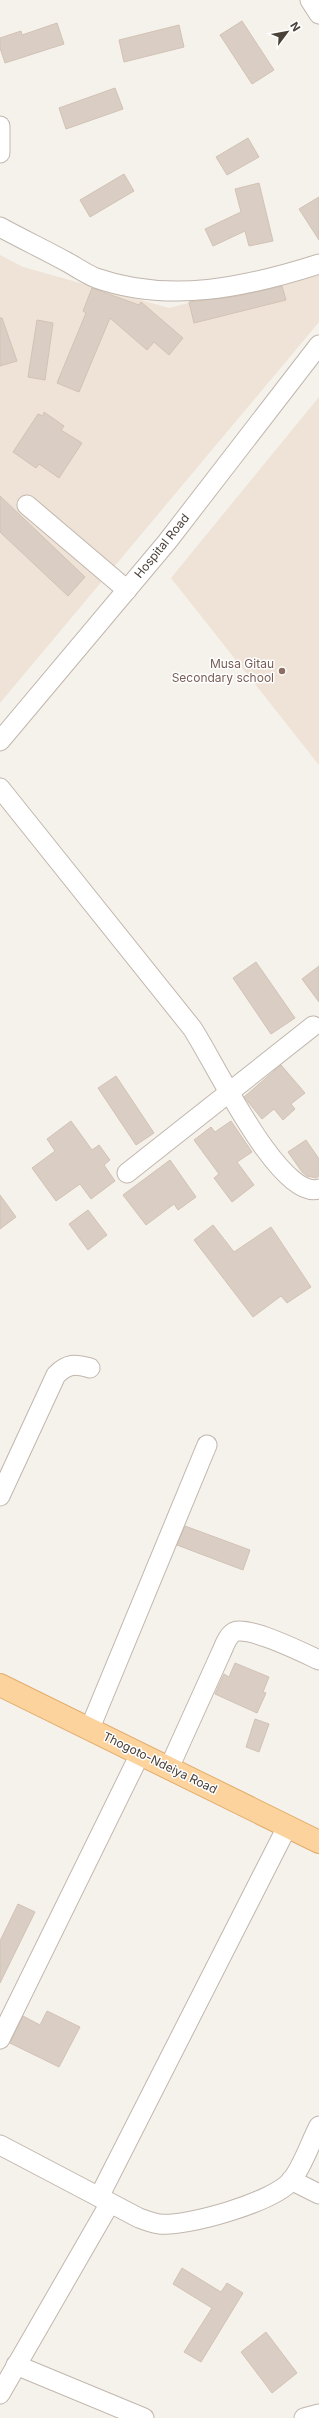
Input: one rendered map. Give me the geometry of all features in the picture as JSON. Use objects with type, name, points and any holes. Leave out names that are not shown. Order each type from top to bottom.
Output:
[{"type":"main road","name":"Thogoto-Ndeiya Road","points":[[0,1685],[319,1842]]},
{"type":"street","points":[[310,0],[319,14]]},
{"type":"street","points":[[0,126],[0,153]]},
{"type":"street","points":[[0,227],[96,278],[162,290],[196,292],[230,288],[276,278],[319,264]]},
{"type":"street","name":"Hospital Road","points":[[0,741],[167,542],[319,346]]},
{"type":"street","points":[[27,505],[127,590]]},
{"type":"street","points":[[0,788],[192,1028],[207,1050],[243,1118],[268,1154],[282,1169],[305,1188],[319,1189]]},
{"type":"street","points":[[127,1174],[313,1026]]},
{"type":"street","points":[[0,1496],[56,1375],[68,1365],[76,1364],[90,1368]]},
{"type":"street","points":[[90,1728],[207,1445]]},
{"type":"street","points":[[169,1768],[221,1653],[229,1637],[234,1632],[248,1631],[319,1660]]},
{"type":"street","points":[[0,2039],[140,1754]]},
{"type":"street","points":[[0,2394],[104,2200],[287,1827]]},
{"type":"street","points":[[0,2145],[139,2218],[160,2224],[190,2221],[264,2200],[283,2188],[291,2180],[319,2126]]},
{"type":"street","points":[[291,2180],[319,2194]]},
{"type":"street","points":[[16,2365],[144,2418]]},
{"type":"street","points":[[304,2418],[319,2414]]},
{"type":"shaded area","points":[[0,255],[23,267],[169,308],[319,269],[319,322],[0,703]]},
{"type":"shaded area","name":"Musa Gitau Secondary school","points":[[319,397],[319,765],[171,578]]},
{"type":"building","points":[[242,21],[274,70],[252,84],[220,35]]},
{"type":"building","points":[[57,23],[64,44],[5,63],[0,48],[0,38],[21,31],[22,35]]},
{"type":"building","points":[[179,25],[184,47],[124,62],[119,40]]},
{"type":"building","points":[[115,88],[123,109],[66,129],[59,108]]},
{"type":"building","points":[[248,138],[259,157],[227,175],[216,157]]},
{"type":"building","points":[[124,174],[134,191],[90,217],[80,200]]},
{"type":"building","points":[[259,183],[273,241],[249,246],[245,231],[213,246],[205,229],[241,212],[235,189]]},
{"type":"building","points":[[319,197],[319,240],[299,209]]},
{"type":"building","points":[[282,286],[286,300],[194,323],[189,302],[238,296]]},
{"type":"building","points":[[92,288],[139,305],[141,302],[183,338],[169,355],[154,342],[147,350],[110,318],[79,392],[57,383],[86,313],[83,311]]},
{"type":"building","points":[[0,318],[2,318],[17,361],[0,366]]},
{"type":"building","points":[[37,320],[53,323],[45,380],[28,377]]},
{"type":"building","points":[[44,412],[64,426],[61,430],[82,443],[59,478],[39,464],[36,468],[13,452],[38,414],[43,416]]},
{"type":"building","points":[[0,496],[85,577],[68,596],[0,532]]},
{"type":"building","points":[[256,962],[295,1018],[271,1034],[233,978]]},
{"type":"building","points":[[319,966],[319,1002],[302,979]]},
{"type":"building","points":[[281,1065],[305,1093],[291,1104],[295,1109],[283,1120],[274,1109],[262,1119],[244,1097]]},
{"type":"building","points":[[116,1076],[154,1133],[136,1145],[98,1088]]},
{"type":"building","points":[[71,1121],[92,1150],[99,1145],[110,1160],[104,1165],[115,1181],[91,1199],[80,1184],[56,1201],[32,1168],[55,1151],[47,1139]]},
{"type":"building","points":[[231,1121],[252,1152],[237,1162],[254,1185],[232,1202],[214,1178],[219,1174],[194,1140],[211,1127],[215,1132]]},
{"type":"building","points":[[306,1140],[319,1159],[319,1176],[316,1178],[307,1176],[302,1172],[288,1152]]},
{"type":"building","points":[[170,1160],[196,1197],[178,1210],[174,1204],[146,1225],[123,1195]]},
{"type":"building","points":[[0,1195],[16,1217],[0,1229]]},
{"type":"building","points":[[88,1210],[107,1235],[88,1250],[69,1224]]},
{"type":"building","points":[[213,1225],[234,1252],[271,1227],[311,1287],[287,1303],[281,1296],[253,1317],[194,1240]]},
{"type":"building","points":[[185,1526],[250,1550],[243,1570],[177,1545]]},
{"type":"building","points":[[235,1663],[269,1677],[263,1692],[266,1693],[257,1713],[215,1694],[224,1674],[229,1677]]},
{"type":"building","points":[[255,1719],[269,1724],[259,1752],[246,1747]]},
{"type":"building","points":[[18,1904],[35,1912],[0,1983],[0,1941]]},
{"type":"building","points":[[47,2011],[80,2027],[59,2067],[10,2043],[23,2016],[40,2025]]},
{"type":"building","points":[[182,2268],[221,2292],[227,2283],[243,2293],[201,2362],[184,2352],[212,2308],[173,2284]]},
{"type":"building","points":[[266,2332],[297,2373],[272,2393],[241,2352]]},
{"type":"place","name":"Musa Gitau Secondary school","points":[[282,671]]}]
